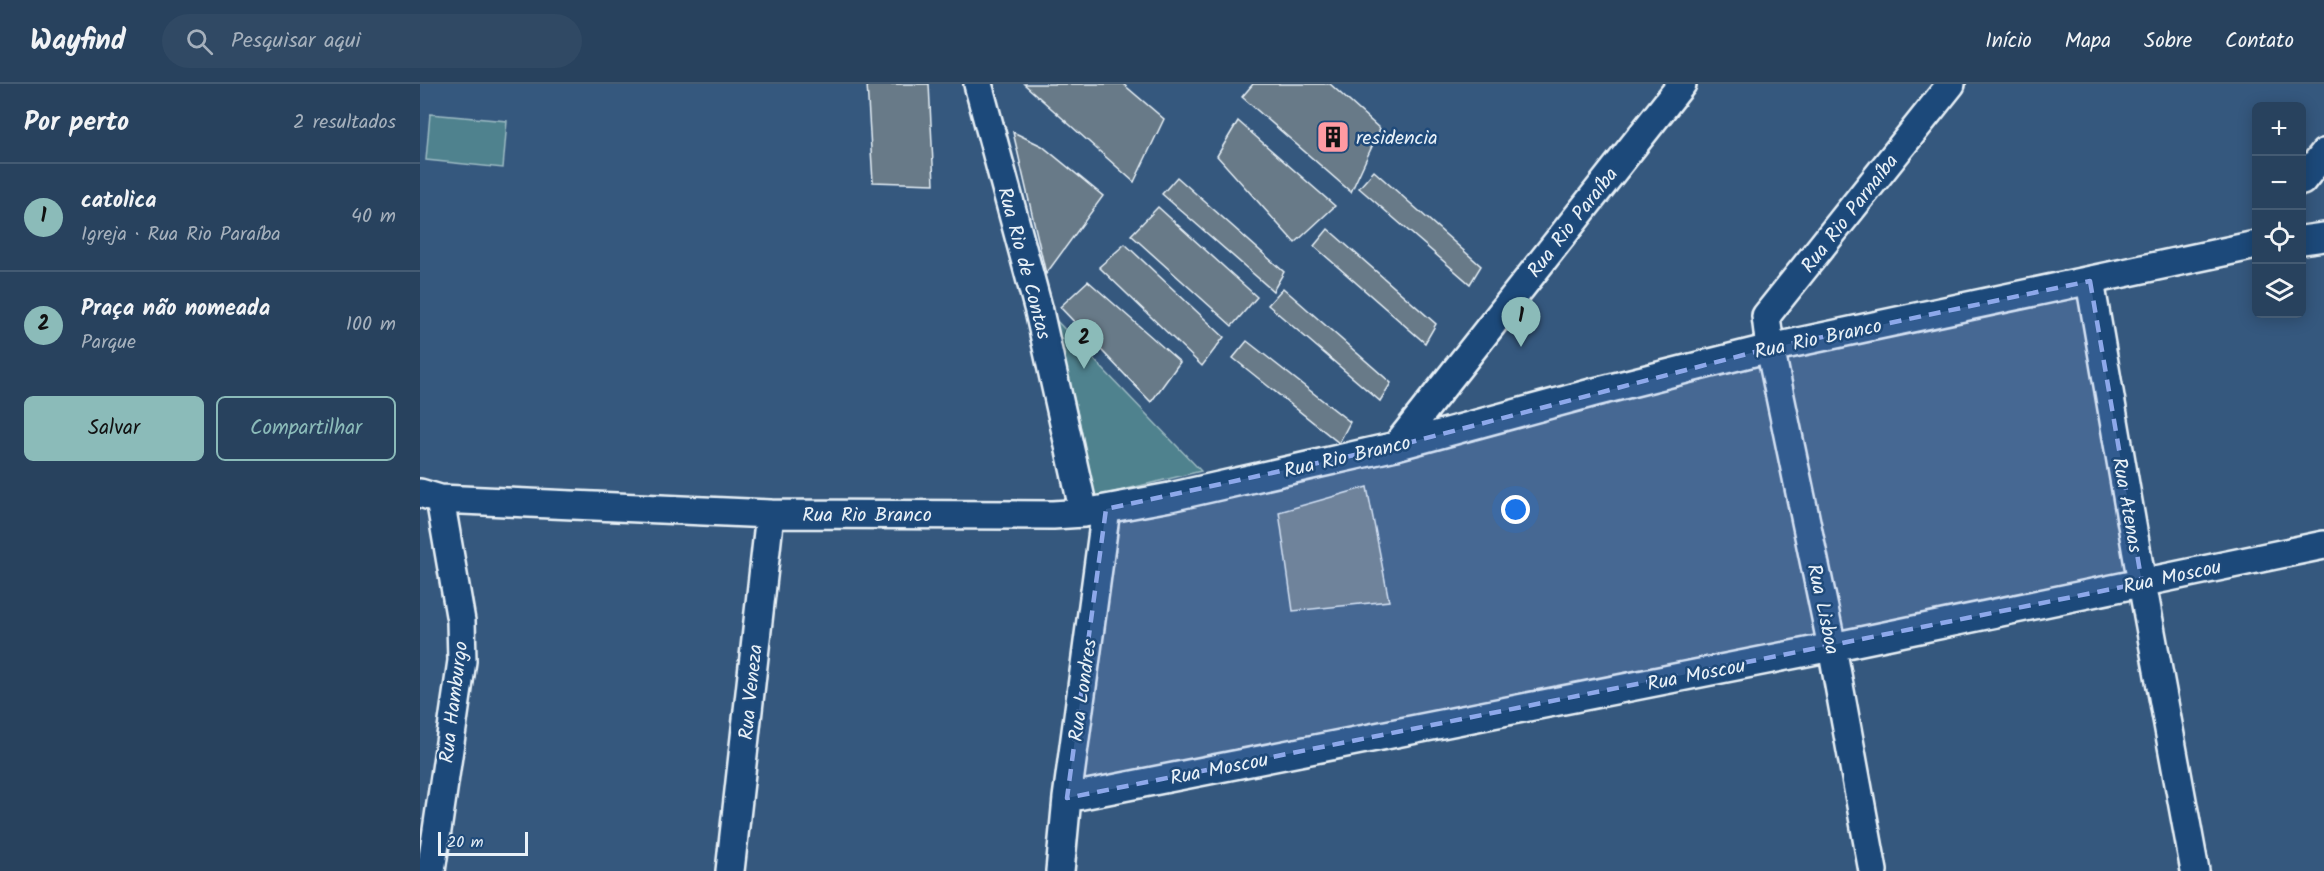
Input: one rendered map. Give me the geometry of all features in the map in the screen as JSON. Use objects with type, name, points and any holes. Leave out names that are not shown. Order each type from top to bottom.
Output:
[{"type":"street","name":"Rua Rio de Contas","points":[[978,84],[1095,511]]},
{"type":"street","name":"Rua Rio Paraíba","points":[[1396,446],[1682,84]]},
{"type":"street","name":"Rua Rio Parnaíba","points":[[1770,348],[1766,316],[1951,84]]},
{"type":"street","points":[[2306,175],[2324,153]]},
{"type":"street","points":[[2306,239],[2324,237]]},
{"type":"street","name":"Rua Rio Branco","points":[[430,496],[770,514],[1053,515],[1095,511],[1170,497],[1396,446],[1770,348],[2090,281],[2252,243]]},
{"type":"street","name":"Rua Atenas","points":[[2090,281],[2195,871]]},
{"type":"street","name":"Rua Lisboa","points":[[1770,348],[1832,647],[1873,871]]},
{"type":"street","name":"Rua Hamburgo","points":[[430,496],[461,621],[462,661],[431,871]]},
{"type":"street","name":"Rua Londres","points":[[1060,871],[1095,511]]},
{"type":"street","name":"Rua Veneza","points":[[730,871],[770,514]]},
{"type":"street","name":"Rua Moscou","points":[[1067,798],[1832,647],[2324,545]]},
{"type":"highlighted area","points":[[2090,281],[2142,583],[1067,798],[1106,509],[1396,446],[1770,348]]},
{"type":"green space","points":[[430,114],[507,121],[503,168],[426,160]]},
{"type":"green space","points":[[1054,318],[1201,471],[1094,497],[1079,419]]},
{"type":"building","points":[[867,84],[929,84],[934,184],[873,182]]},
{"type":"building","points":[[1024,84],[1123,84],[1164,119],[1134,182]]},
{"type":"building","name":"residencia","points":[[1253,84],[1330,84],[1380,129],[1351,192],[1242,97]]},
{"type":"building","name":"residencia","points":[[1238,121],[1335,206],[1295,243],[1217,156]]},
{"type":"building","points":[[1013,132],[1042,146],[1103,196],[1046,274]]},
{"type":"building","name":"residencia","points":[[1374,171],[1481,266],[1470,284],[1359,188]]},
{"type":"building","points":[[1177,177],[1284,272],[1273,291],[1162,194]]},
{"type":"building","points":[[1158,207],[1257,297],[1232,326],[1131,235]]},
{"type":"building","points":[[1328,229],[1436,324],[1425,343],[1314,246]]},
{"type":"building","points":[[1125,244],[1224,337],[1202,366],[1099,267]]},
{"type":"building","points":[[1088,281],[1180,362],[1151,402],[1060,307]]},
{"type":"building","points":[[1283,288],[1391,383],[1380,401],[1268,305]]},
{"type":"building","points":[[1247,341],[1350,422],[1339,443],[1233,358]]},
{"type":"building","points":[[1367,487],[1389,601],[1293,611],[1279,512]]},
{"type":"place","name":"residencia","points":[[1333,137]]},
{"type":"place","name":"catolica","points":[[1521,347]]},
{"type":"place","name":"Praça não nomeada","points":[[1084,369]]}]
